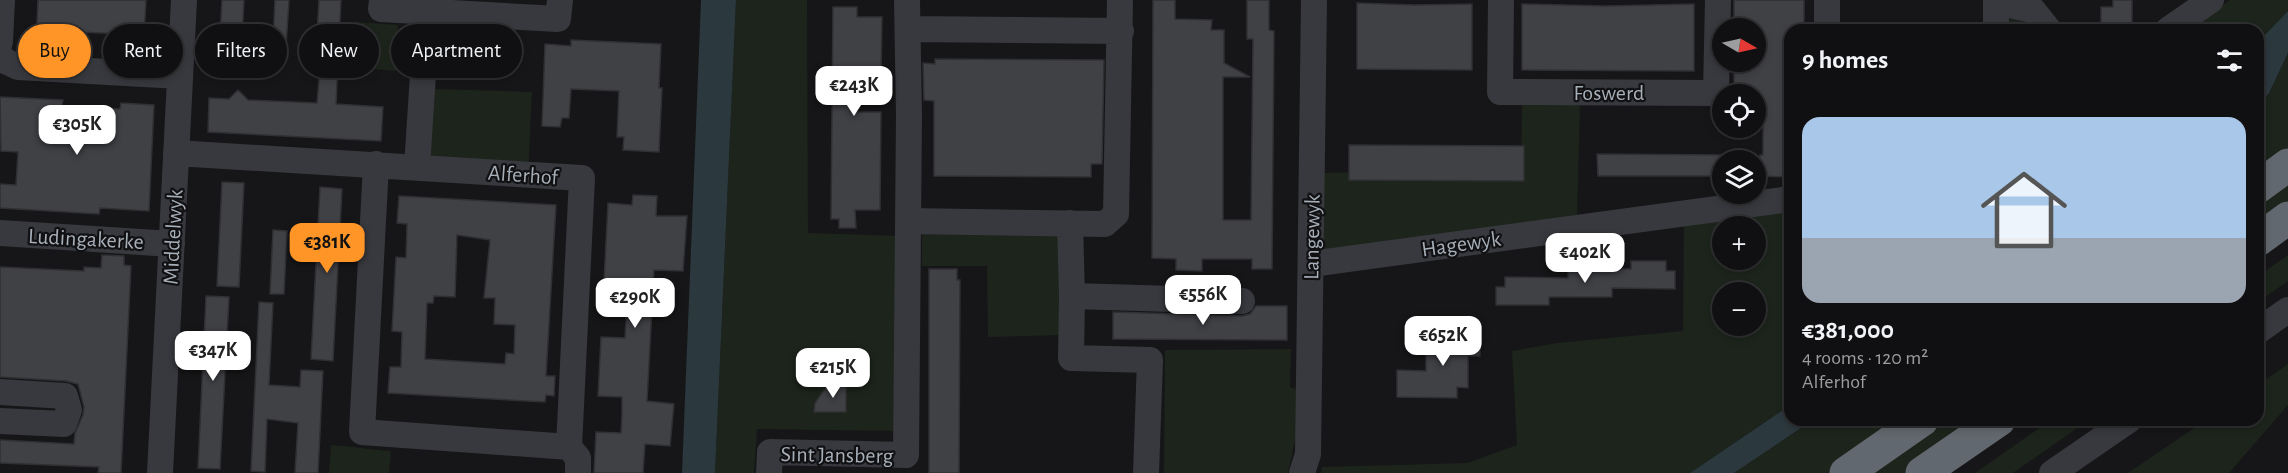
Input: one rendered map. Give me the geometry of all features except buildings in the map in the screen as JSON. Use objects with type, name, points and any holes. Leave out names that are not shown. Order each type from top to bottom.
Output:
[{"type":"highway","points":[[2264,183],[2288,165]]},
{"type":"highway","points":[[2264,236],[2288,218]]},
{"type":"highway","points":[[1846,473],[1913,426]]},
{"type":"highway","points":[[1922,473],[1990,426]]},
{"type":"street","points":[[0,42],[2,0]]},
{"type":"street","name":"Middelwyk","points":[[183,24],[184,0]]},
{"type":"street","points":[[382,0],[381,9],[558,19],[560,0]]},
{"type":"street","name":"Sint Jansberg","points":[[769,473],[770,452],[906,455],[907,0]]},
{"type":"street","points":[[908,221],[1105,224],[1116,214],[1120,0]]},
{"type":"street","name":"Langewyk","points":[[1302,473],[1308,454],[1314,0]]},
{"type":"street","name":"Foswerd","points":[[1501,0],[1500,92],[1716,93],[1718,0]]},
{"type":"street","points":[[1827,0],[1827,24]]},
{"type":"street","points":[[2177,24],[2211,0]]},
{"type":"street","points":[[1996,24],[1996,1],[2040,5],[2047,24]]},
{"type":"street","points":[[417,167],[427,12]]},
{"type":"street","points":[[908,29],[1121,31]]},
{"type":"street","points":[[0,55],[5,61],[18,67],[103,72]]},
{"type":"street","name":"Middelwyk","points":[[160,473],[180,78]]},
{"type":"street","name":"Alferhof","points":[[176,153],[582,178],[569,447],[578,458],[578,473]]},
{"type":"street","points":[[376,165],[362,432],[569,447]]},
{"type":"street","name":"Hagewyk","points":[[1311,264],[1784,200]]},
{"type":"street","points":[[1070,224],[1071,358],[1150,360],[1146,473]]},
{"type":"street","name":"Ludingakerke","points":[[0,233],[172,244]]},
{"type":"street","points":[[1072,296],[1242,301]]},
{"type":"street","points":[[2264,327],[2288,310]]},
{"type":"street","points":[[0,392],[66,396],[69,410],[64,424],[0,422]]},
{"type":"street","points":[[2052,473],[2120,426]]},
{"type":"shaded area","points":[[701,0],[736,0],[715,473],[682,473]]},
{"type":"shaded area","points":[[736,0],[807,0],[808,233],[903,236],[896,431],[757,429],[754,473],[715,473]]},
{"type":"shaded area","points":[[2230,0],[2288,0],[2288,11],[2264,36],[2264,24],[2196,24]]},
{"type":"shaded area","points":[[2288,11],[2288,53],[2264,99],[2264,36]]},
{"type":"shaded area","points":[[2019,14],[2035,24],[2007,24],[2007,21]]},
{"type":"shaded area","points":[[355,22],[391,25],[391,71],[379,69],[379,24],[355,24]]},
{"type":"shaded area","points":[[2288,53],[2288,151],[2264,168],[2264,99]]},
{"type":"shaded area","points":[[433,89],[532,92],[528,176],[429,167]]},
{"type":"shaded area","points":[[1522,105],[1580,105],[1577,219],[1320,254],[1321,173],[1521,168]]},
{"type":"shaded area","points":[[2288,181],[2288,205],[2264,222],[2264,199]]},
{"type":"shaded area","points":[[1784,202],[1784,409],[1690,473],[1321,473],[1322,467],[1467,463],[1517,445],[1512,351],[1557,343],[1683,331],[1684,216]]},
{"type":"shaded area","points":[[1064,233],[1064,335],[988,337],[987,266],[922,266],[922,234]]},
{"type":"shaded area","points":[[2288,255],[2288,281],[2264,298],[2264,272]]},
{"type":"shaded area","points":[[1291,349],[1290,387],[1305,393],[1288,473],[1164,473],[1165,350]]},
{"type":"shaded area","points":[[2288,364],[2288,405],[2229,473],[2128,473],[2197,426],[2264,426],[2264,381]]},
{"type":"shaded area","points":[[1784,409],[1784,426],[1804,426],[1734,473],[1690,473]]},
{"type":"shaded area","points":[[1804,426],[1896,426],[1829,473],[1734,473]]},
{"type":"shaded area","points":[[1934,426],[1973,426],[1906,473],[1867,473]]},
{"type":"shaded area","points":[[2042,426],[2080,426],[2013,473],[1975,473]]},
{"type":"shaded area","points":[[331,445],[391,451],[389,473],[329,473]]}]
